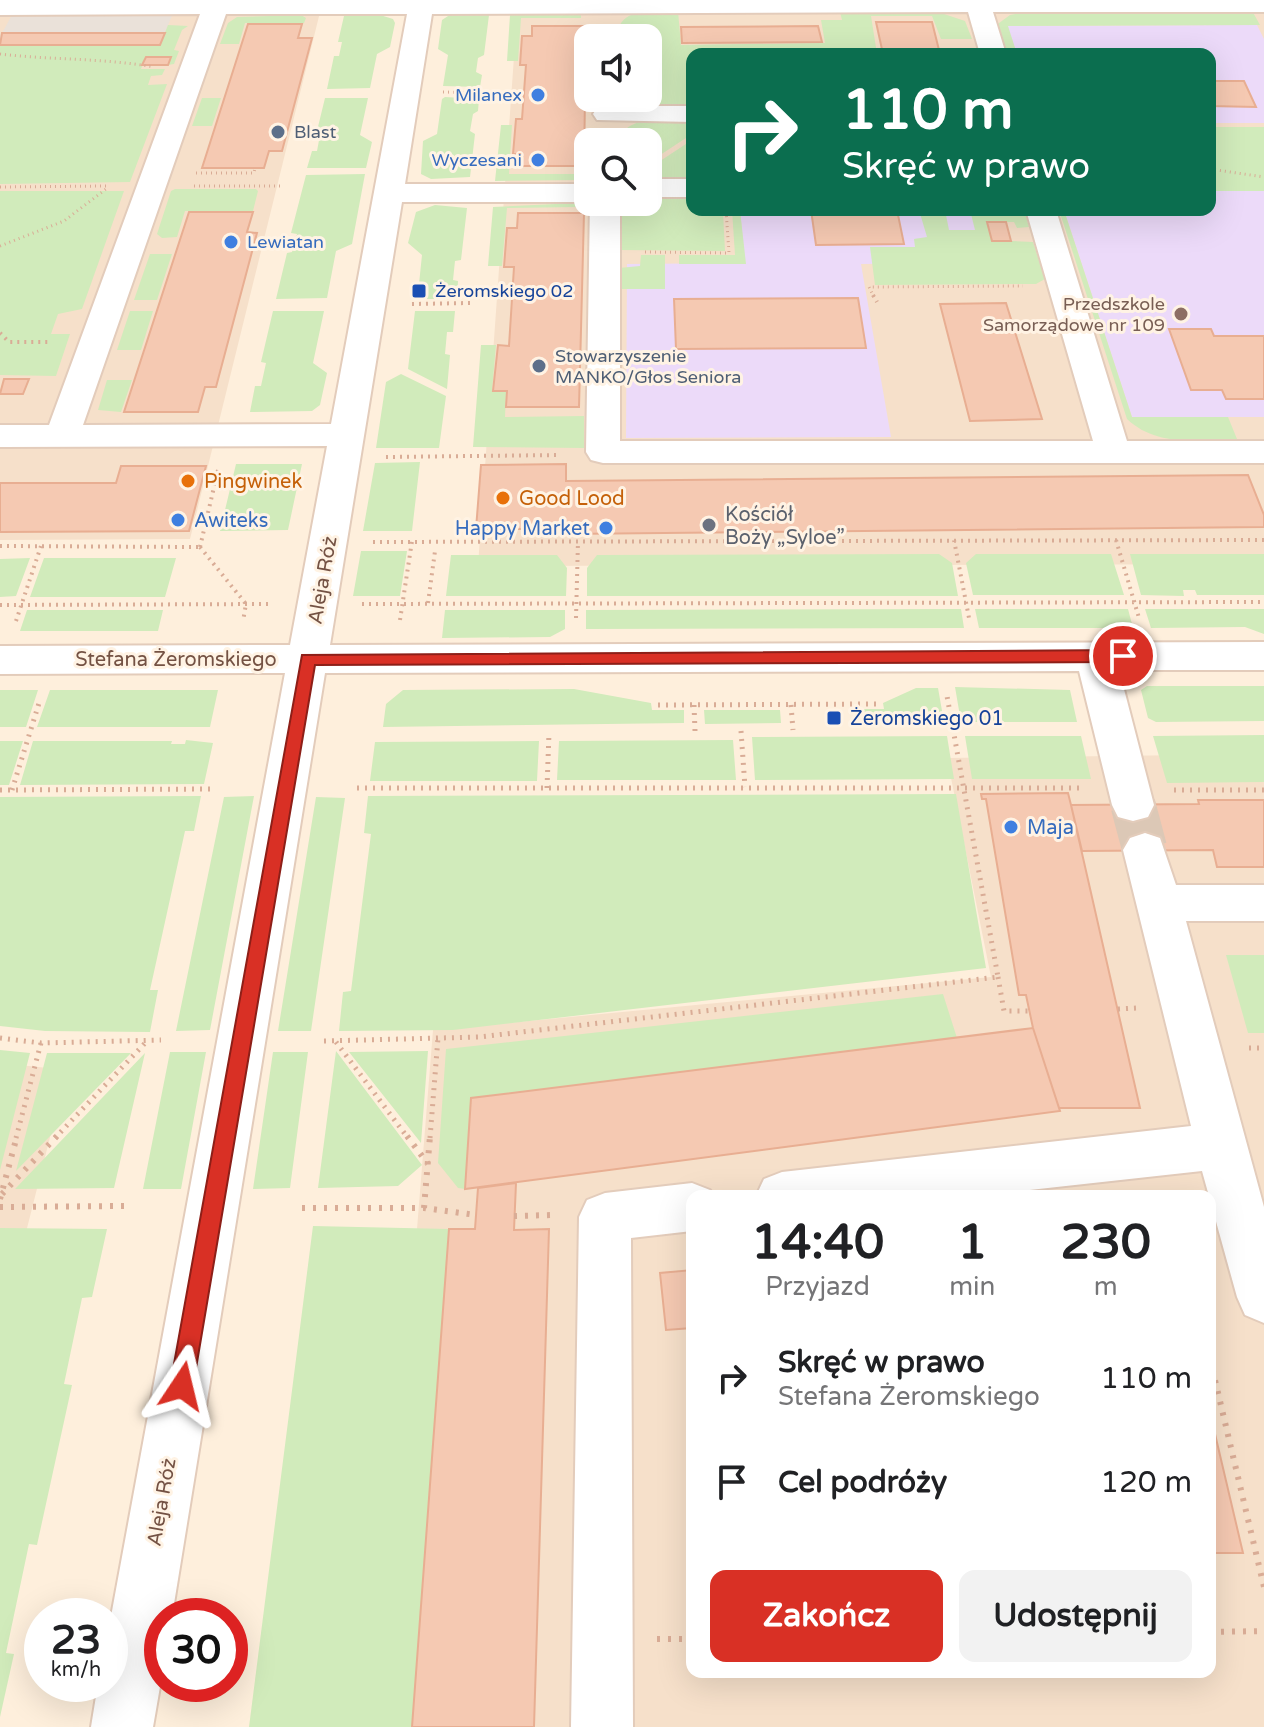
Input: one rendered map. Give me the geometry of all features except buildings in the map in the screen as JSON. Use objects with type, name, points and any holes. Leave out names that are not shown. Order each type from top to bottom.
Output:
[{"type":"street","points":[[0,7],[215,8],[422,3],[609,16],[1115,2],[1264,4]]},
{"type":"street","name":"Aleja Róż","points":[[122,1727],[422,3]]},
{"type":"street","points":[[978,5],[991,48]]},
{"type":"street","points":[[62,436],[215,8]]},
{"type":"street","points":[[662,111],[686,113]]},
{"type":"street","points":[[662,188],[686,188]]},
{"type":"street","points":[[388,193],[574,193]]},
{"type":"street","points":[[605,216],[603,452],[1264,452]]},
{"type":"street","points":[[1043,216],[1113,451]]},
{"type":"street","points":[[0,436],[348,435]]},
{"type":"street","name":"Stefana Żeromskiego","points":[[6,644],[307,659],[1264,656]]},
{"type":"street","points":[[1095,656],[1133,805]]},
{"type":"street","points":[[1145,850],[1221,1147],[1264,1297]]},
{"type":"street","points":[[1158,903],[1264,903]]},
{"type":"street","points":[[832,1190],[1159,1151],[1221,1147]]},
{"type":"street","points":[[602,1727],[605,1217],[686,1208]]},
{"type":"path","points":[[0,54],[50,60],[127,62],[141,67]]},
{"type":"path","points":[[439,92],[490,93]]},
{"type":"path","points":[[202,173],[254,173],[255,168]]},
{"type":"path","points":[[1216,170],[1264,177]]},
{"type":"path","points":[[0,187],[110,186],[64,221],[0,246]]},
{"type":"path","points":[[185,186],[281,186]]},
{"type":"path","points":[[604,252],[729,253],[726,216]]},
{"type":"path","points":[[877,302],[869,287],[1035,286]]},
{"type":"path","points":[[412,304],[470,303]]},
{"type":"path","points":[[385,457],[572,454]]},
{"type":"path","points":[[200,547],[218,469],[217,457]]},
{"type":"path","points":[[954,540],[971,627]]},
{"type":"path","points":[[1116,540],[1142,627]]},
{"type":"path","points":[[381,541],[1264,540]]},
{"type":"path","points":[[404,597],[412,541]]},
{"type":"path","points":[[575,627],[578,541]]},
{"type":"path","points":[[0,546],[200,547]]},
{"type":"path","points":[[6,644],[41,546]]},
{"type":"path","points":[[200,547],[246,604],[242,628]]},
{"type":"path","points":[[428,603],[435,551]]},
{"type":"path","points":[[349,605],[1264,602]]},
{"type":"path","points":[[0,605],[273,604]]},
{"type":"path","points":[[946,688],[1004,1011],[1029,1011]]},
{"type":"path","points":[[12,790],[42,693]]},
{"type":"path","points":[[658,705],[877,704]]},
{"type":"path","points":[[694,705],[695,731]]},
{"type":"path","points":[[791,705],[793,730]]},
{"type":"path","points":[[741,731],[745,787]]},
{"type":"path","points":[[547,788],[549,733]]},
{"type":"path","points":[[357,788],[965,786],[1092,789]]},
{"type":"path","points":[[0,790],[215,789]]},
{"type":"path","points":[[1171,790],[1264,790]]},
{"type":"path","points":[[324,1041],[479,1037],[998,977]]},
{"type":"path","points":[[0,1038],[41,1043],[161,1040]]},
{"type":"path","points":[[424,1208],[438,1038]]},
{"type":"path","points":[[1,1196],[148,1040]]},
{"type":"path","points":[[335,1041],[428,1164]]},
{"type":"path","points":[[1,1196],[41,1043]]},
{"type":"path","points":[[0,1207],[125,1206]]},
{"type":"path","points":[[302,1208],[424,1208],[476,1215]]},
{"type":"path","points":[[1216,1384],[1264,1587]]},
{"type":"path","points":[[1216,1632],[1264,1631]]},
{"type":"shaded area","points":[[0,0],[323,0],[190,539],[0,540]]},
{"type":"shaded area","points":[[518,0],[1264,0],[1264,564],[478,566]]},
{"type":"shaded area","points":[[13,13],[173,13],[160,45],[0,45],[0,37]]},
{"type":"shaded area","points":[[1257,25],[1264,39],[1264,123],[1216,123],[1216,48],[1015,48],[1007,26]]},
{"type":"shaded area","name":"Przedszkole Samorządowe nr 109","points":[[1216,191],[1264,191],[1264,417],[1132,417],[1066,216],[1216,216]]},
{"type":"shaded area","points":[[741,216],[972,216],[984,263],[861,264],[891,437],[626,438],[627,264],[745,263]]},
{"type":"shaded area","points":[[1264,754],[1264,1727],[377,1727],[433,1030],[991,977],[947,758]]},
{"type":"shaded area","points":[[0,1063],[67,1070],[0,1335]]},
{"type":"green space","points":[[1250,7],[1260,25],[1008,26],[1015,48],[1004,48],[995,26],[1010,15],[1036,10]]},
{"type":"green space","points":[[678,11],[681,45],[825,43],[821,20],[842,20],[840,12],[938,12],[965,21],[972,39],[941,39],[932,16],[871,16],[876,48],[686,48],[686,105],[662,105],[662,24],[621,24],[639,13]]},
{"type":"green space","points":[[451,14],[489,15],[484,55],[478,58],[476,72],[482,75],[480,87],[443,86],[448,55],[438,49],[442,20]]},
{"type":"green space","points":[[581,14],[581,18],[521,18],[518,61],[507,61],[510,15]]},
{"type":"green space","points":[[301,15],[306,18],[304,23],[245,23],[239,44],[220,44],[228,23],[237,17]]},
{"type":"green space","points":[[380,15],[393,19],[395,23],[390,47],[377,54],[370,88],[327,89],[334,56],[339,56],[342,42],[338,42],[344,16]]},
{"type":"green space","points":[[168,25],[188,26],[182,30],[174,50],[179,51],[174,64],[168,65],[171,57],[146,57],[141,69],[165,69],[162,75],[151,76],[148,85],[167,84],[130,182],[0,184],[0,45],[160,45]]},
{"type":"green space","points":[[202,98],[221,98],[212,126],[192,126]]},
{"type":"green space","points":[[325,98],[368,98],[360,135],[372,142],[366,168],[307,168],[312,151],[317,151],[320,135],[316,135]]},
{"type":"green space","points":[[442,99],[479,99],[470,131],[475,134],[470,177],[431,179],[421,174],[423,141],[437,134]]},
{"type":"green space","points":[[658,119],[686,119],[686,138],[662,154],[662,128],[628,127]]},
{"type":"green space","points":[[501,125],[512,125],[509,174],[574,174],[574,180],[495,181]]},
{"type":"green space","points":[[1216,127],[1264,127],[1264,191],[1216,191]]},
{"type":"green space","points":[[686,144],[686,179],[662,179],[662,160]]},
{"type":"green space","points":[[365,174],[352,244],[336,251],[327,298],[276,299],[287,253],[292,252],[297,234],[291,233],[306,175]]},
{"type":"green space","points":[[0,191],[124,191],[82,309],[58,314],[51,334],[70,334],[56,376],[0,375]]},
{"type":"green space","points":[[171,191],[258,191],[253,211],[185,211],[177,237],[162,238],[157,234]]},
{"type":"green space","points":[[662,198],[686,198],[686,216],[723,216],[725,251],[619,250],[619,216],[662,216]]},
{"type":"green space","points":[[574,203],[574,207],[507,208],[502,266],[488,266],[493,207]]},
{"type":"green space","points":[[435,205],[467,208],[461,260],[455,261],[453,280],[458,281],[457,299],[423,299],[425,284],[419,284],[422,255],[408,243],[416,212]]},
{"type":"green space","points":[[732,216],[741,216],[746,264],[679,264],[679,255],[735,255]]},
{"type":"green space","points":[[921,216],[946,216],[949,230],[975,230],[972,216],[1026,216],[1029,227],[1017,228],[1014,222],[988,222],[992,240],[1033,242],[1045,279],[1036,284],[875,285],[870,247],[915,247],[914,239],[927,237]]},
{"type":"green space","points":[[1061,216],[1066,216],[1132,417],[1228,417],[1237,439],[1165,438],[1139,428],[1127,419]]},
{"type":"green space","points":[[150,254],[172,254],[157,300],[134,300]]},
{"type":"green space","points":[[641,255],[665,255],[665,289],[620,289],[619,268],[640,266]]},
{"type":"green space","points":[[130,311],[153,311],[141,350],[117,350]]},
{"type":"green space","points":[[273,311],[324,311],[313,363],[327,373],[320,405],[312,411],[250,412],[255,386],[261,386],[266,363],[261,362]]},
{"type":"green space","points":[[415,311],[455,311],[453,332],[447,332],[445,354],[450,355],[447,389],[408,369]]},
{"type":"green space","points":[[481,345],[496,345],[492,391],[506,392],[505,417],[584,416],[584,448],[473,447]]},
{"type":"green space","points":[[401,374],[446,396],[439,448],[376,448],[386,382]]},
{"type":"green space","points":[[107,380],[132,380],[121,412],[98,410]]},
{"type":"green space","points":[[420,462],[412,531],[363,531],[375,463]]},
{"type":"green space","points":[[236,464],[302,464],[288,530],[220,531]]},
{"type":"green space","points":[[361,551],[407,551],[400,596],[353,596]]},
{"type":"green space","points":[[939,554],[952,563],[958,596],[587,596],[587,568],[597,555]]},
{"type":"green space","points":[[976,554],[1111,554],[1124,595],[973,595],[966,563]]},
{"type":"green space","points":[[1130,554],[1264,554],[1264,595],[1197,595],[1195,590],[1183,590],[1184,596],[1141,595]]},
{"type":"green space","points":[[451,555],[557,555],[567,568],[566,596],[446,596]]},
{"type":"green space","points":[[30,558],[16,596],[0,597],[0,559]]},
{"type":"green space","points":[[44,558],[176,558],[165,597],[30,597]]},
{"type":"green space","points":[[961,609],[964,628],[586,629],[586,610]]},
{"type":"green space","points":[[975,609],[1128,609],[1133,628],[979,628]]},
{"type":"green space","points":[[1145,609],[1264,609],[1264,634],[1245,627],[1151,628]]},
{"type":"green space","points":[[27,610],[163,610],[158,631],[20,631]]},
{"type":"green space","points":[[445,610],[565,610],[565,629],[550,637],[442,638]]},
{"type":"green space","points":[[1147,686],[1264,686],[1264,721],[1156,722],[1148,718],[1141,690]]},
{"type":"green space","points":[[955,687],[1070,690],[1077,722],[961,722]]},
{"type":"green space","points":[[916,688],[938,688],[944,722],[863,723],[861,709],[884,709],[883,703]]},
{"type":"green space","points":[[574,689],[651,703],[652,710],[684,710],[684,723],[383,727],[386,704],[403,690]]},
{"type":"green space","points":[[0,690],[38,690],[26,727],[0,727]]},
{"type":"green space","points":[[50,690],[218,690],[210,727],[37,727]]},
{"type":"green space","points":[[704,710],[780,710],[781,723],[705,724]]},
{"type":"green space","points":[[1264,735],[1264,782],[1167,783],[1153,736]]},
{"type":"green space","points":[[947,736],[954,779],[755,780],[752,737]]},
{"type":"green space","points":[[965,736],[1081,736],[1091,779],[972,779]]},
{"type":"green space","points":[[186,740],[213,743],[204,784],[20,785],[33,741],[172,741],[171,744],[185,744]]},
{"type":"green space","points":[[733,740],[736,780],[557,780],[559,741]]},
{"type":"green space","points":[[0,741],[23,741],[9,785],[0,785]]},
{"type":"green space","points":[[539,741],[537,781],[370,781],[375,742]]},
{"type":"green space","points":[[956,794],[986,968],[453,1030],[339,1031],[343,992],[351,991],[371,834],[364,833],[368,796]]},
{"type":"green space","points":[[201,796],[194,831],[185,831],[150,990],[158,990],[150,1032],[45,1031],[0,1026],[0,797]]},
{"type":"green space","points":[[254,796],[210,1030],[176,1031],[224,797]]},
{"type":"green space","points":[[316,797],[345,798],[311,1031],[278,1031]]},
{"type":"green space","points":[[1226,955],[1264,955],[1264,1033],[1248,1033]]},
{"type":"green space","points":[[943,994],[957,1038],[471,1098],[465,1189],[458,1188],[438,1163],[446,1049]]},
{"type":"green space","points":[[0,1050],[30,1053],[0,1170]]},
{"type":"green space","points":[[336,1051],[422,1165],[398,1186],[318,1188]]},
{"type":"green space","points":[[428,1051],[421,1143],[349,1052]]},
{"type":"green space","points":[[170,1052],[206,1052],[181,1189],[143,1189]]},
{"type":"green space","points":[[273,1052],[308,1052],[290,1188],[253,1189]]},
{"type":"green space","points":[[47,1053],[131,1053],[16,1171]]},
{"type":"green space","points":[[145,1053],[114,1188],[15,1189]]},
{"type":"green space","points":[[313,1226],[449,1229],[412,1727],[249,1727]]},
{"type":"green space","points":[[0,1228],[107,1229],[92,1297],[82,1298],[64,1384],[72,1385],[37,1545],[29,1544],[6,1653],[14,1654],[0,1717]]},
{"type":"tunnel","points":[[1133,805],[1145,850]]},
{"type":"place","name":"Milanex","points":[[538,95]]},
{"type":"place","name":"Blast","points":[[278,132]]},
{"type":"place","name":"Wyczesani","points":[[538,160]]},
{"type":"place","name":"Lewiatan","points":[[231,242]]},
{"type":"place","name":"Żeromskiego 02","points":[[419,291]]},
{"type":"place","name":"Przedszkole Samorządowe nr 109","points":[[1181,314]]},
{"type":"place","name":"Stowarzyszenie MANKO/Głos Seniora","points":[[539,366]]},
{"type":"place","name":"Pingwinek","points":[[188,481]]},
{"type":"place","name":"Good Lood","points":[[503,498]]},
{"type":"place","name":"Awiteks","points":[[178,520]]},
{"type":"place","name":"Kościół Boży „Syloe”","points":[[709,525]]},
{"type":"place","name":"Happy Market","points":[[606,528]]},
{"type":"place","name":"Żeromskiego 01","points":[[834,718]]},
{"type":"place","name":"Maja","points":[[1011,827]]},
{"type":"route","points":[[182,1386],[307,659],[1123,656]]}]
